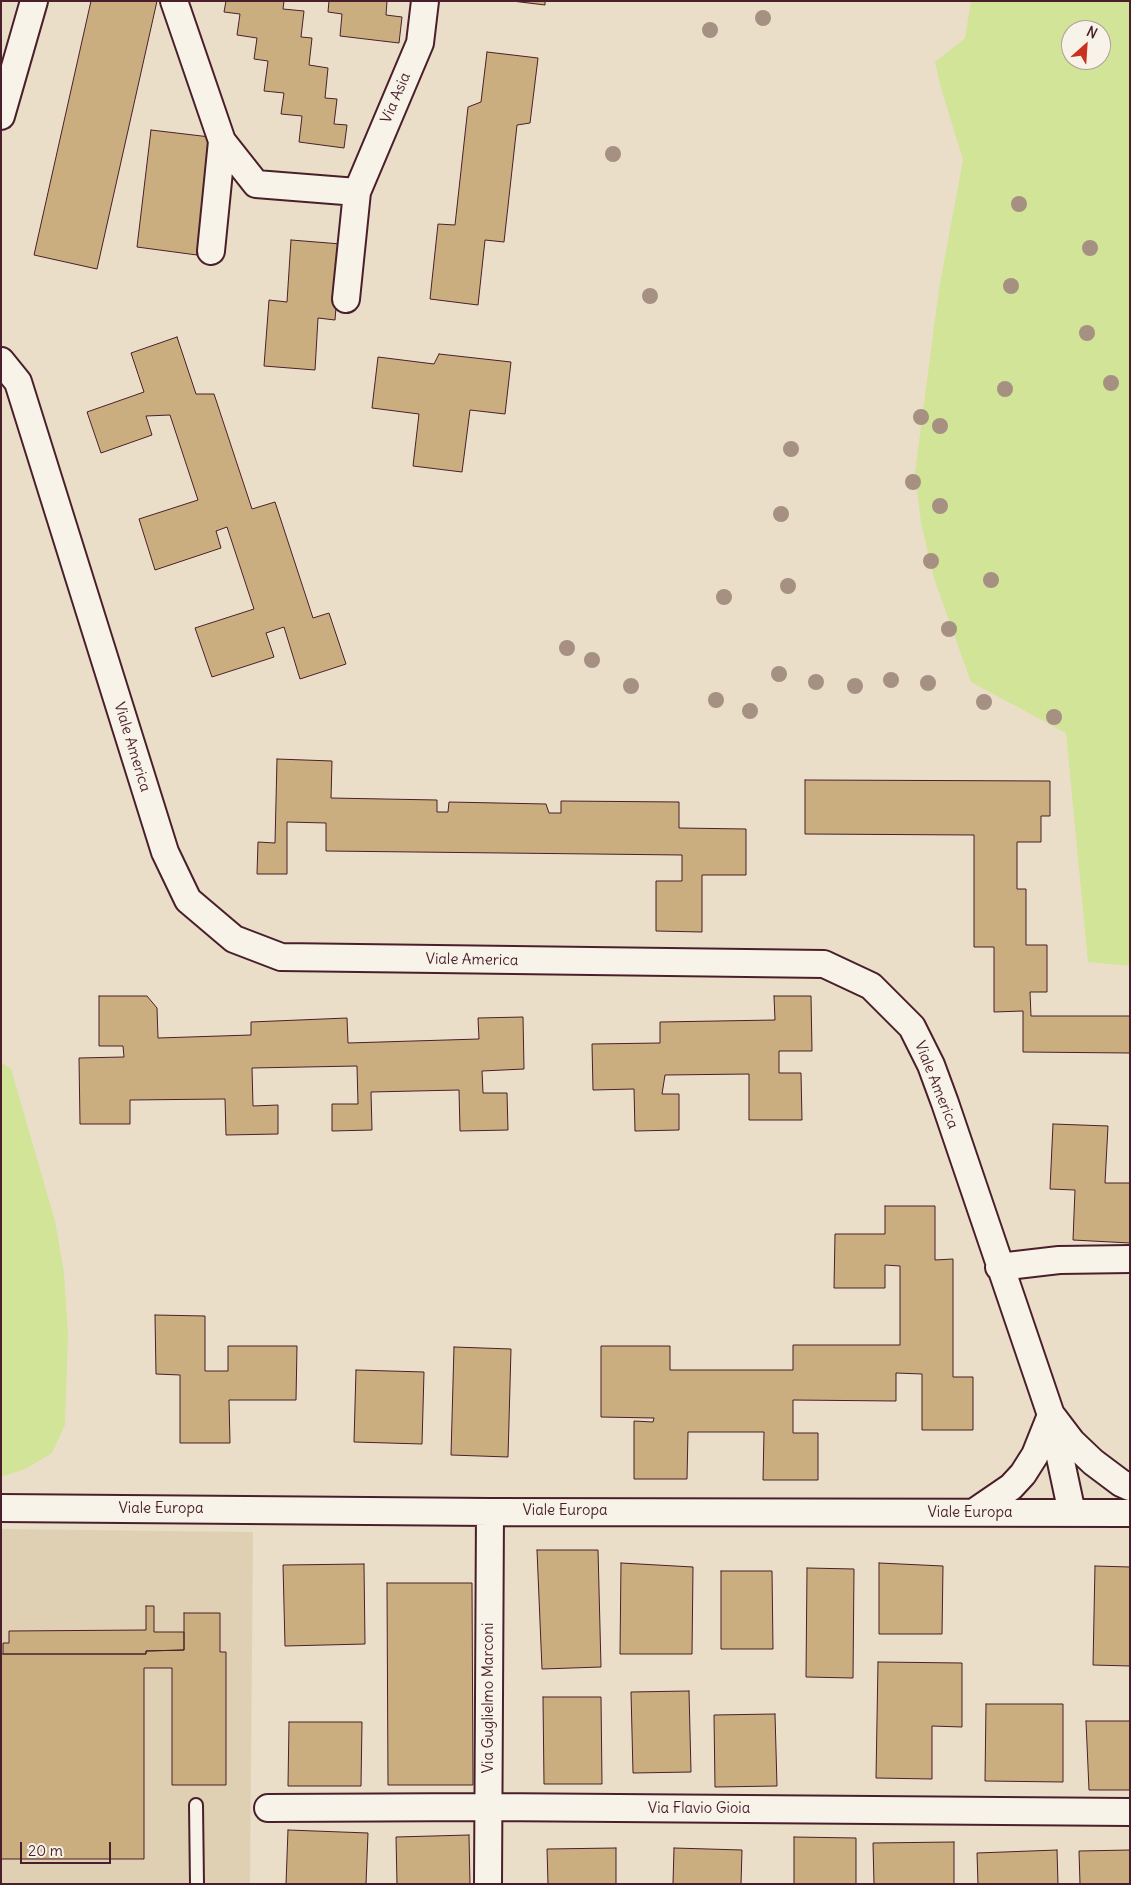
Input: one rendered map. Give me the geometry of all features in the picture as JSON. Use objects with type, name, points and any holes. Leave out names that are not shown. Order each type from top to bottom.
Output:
[{"type":"street","points":[[1,116],[34,1]]},
{"type":"street","points":[[174,1],[222,141],[256,184],[357,192]]},
{"type":"street","name":"Via Asia","points":[[346,299],[357,192],[420,43],[425,1]]},
{"type":"street","points":[[211,250],[222,141]]},
{"type":"street","name":"Viale America","points":[[1,360],[18,382],[165,852],[188,900],[234,939],[280,957],[824,964],[871,986],[912,1027],[945,1103],[1050,1415],[1072,1513]]},
{"type":"street","points":[[999,1267],[1059,1260],[1130,1258]]},
{"type":"street","points":[[1050,1415],[1072,1442],[1093,1462],[1121,1483],[1130,1487]]},
{"type":"street","points":[[973,1513],[1005,1492],[1023,1474],[1035,1455],[1050,1415]]},
{"type":"street","name":"Viale Europa","points":[[1,1508],[490,1512],[1130,1513]]},
{"type":"street","name":"Via Guglielmo Marconi","points":[[488,1884],[490,1512]]},
{"type":"street","name":"Via Flavio Gioia","points":[[268,1808],[489,1807],[1130,1812]]},
{"type":"lane","points":[[196,1805],[197,1884]]},
{"type":"shaded area","points":[[1,1529],[253,1532],[250,1884],[1,1884]]},
{"type":"green space","points":[[971,1],[1130,1],[1130,966],[1088,962],[1066,733],[971,682],[934,578],[921,523],[915,472],[939,289],[963,160],[935,62],[965,38]]},
{"type":"green space","points":[[1,1062],[11,1069],[55,1221],[64,1273],[68,1334],[65,1425],[52,1453],[25,1469],[1,1477]]},
{"type":"building","points":[[91,1],[157,1],[97,269],[34,255]]},
{"type":"building","points":[[226,1],[284,1],[283,9],[304,11],[301,37],[312,38],[309,65],[328,68],[325,98],[337,99],[334,124],[347,125],[344,148],[299,142],[302,116],[281,114],[284,93],[264,91],[268,61],[254,59],[257,38],[237,35],[240,14],[224,12]]},
{"type":"building","points":[[329,1],[387,1],[386,15],[402,17],[399,43],[340,36],[342,14],[328,12]]},
{"type":"building","points":[[512,1],[545,1],[545,5]]},
{"type":"building","points":[[487,52],[538,58],[530,123],[517,125],[504,242],[485,240],[478,305],[430,299],[438,224],[455,225],[468,107],[481,102]]},
{"type":"building","points":[[151,130],[210,137],[197,255],[137,247]]},
{"type":"building","points":[[291,240],[341,244],[335,320],[318,318],[315,370],[264,366],[269,300],[287,302]]},
{"type":"building","points":[[177,337],[196,394],[214,394],[252,509],[275,502],[313,618],[329,613],[346,664],[300,679],[284,627],[266,633],[274,657],[212,677],[195,628],[254,609],[227,527],[216,531],[221,548],[155,570],[139,519],[198,500],[170,415],[146,416],[152,435],[101,453],[87,412],[144,392],[131,353]]},
{"type":"building","points":[[439,354],[511,362],[505,414],[470,410],[462,472],[413,466],[419,414],[372,408],[378,357],[434,364]]},
{"type":"building","points":[[277,759],[332,761],[331,798],[437,800],[437,812],[448,812],[449,802],[546,804],[549,813],[561,813],[561,801],[679,802],[679,828],[746,829],[746,875],[702,875],[702,932],[656,931],[656,881],[682,881],[682,855],[326,851],[326,823],[287,822],[287,874],[257,874],[258,842],[275,843]]},
{"type":"building","points":[[805,780],[1050,781],[1050,816],[1041,816],[1041,842],[1017,842],[1017,889],[1026,889],[1026,945],[1047,945],[1047,992],[1030,992],[1031,1016],[1130,1016],[1130,1053],[1023,1052],[1023,1011],[994,1012],[994,947],[974,947],[974,835],[805,834]]},
{"type":"building","points":[[99,996],[147,996],[157,1008],[158,1038],[251,1035],[251,1022],[347,1018],[348,1043],[479,1039],[478,1018],[523,1017],[524,1069],[482,1071],[483,1093],[507,1093],[508,1130],[460,1131],[459,1090],[371,1092],[372,1130],[332,1131],[332,1104],[358,1104],[357,1066],[252,1068],[253,1106],[278,1105],[278,1134],[226,1135],[225,1099],[130,1100],[130,1124],[80,1124],[79,1058],[124,1057],[123,1046],[99,1046]]},
{"type":"building","points":[[774,996],[811,996],[812,1051],[779,1051],[779,1073],[801,1073],[802,1120],[749,1120],[749,1074],[665,1075],[662,1094],[679,1094],[679,1130],[635,1131],[634,1089],[593,1090],[592,1044],[660,1043],[660,1022],[775,1020]]},
{"type":"building","points":[[1053,1124],[1108,1126],[1105,1183],[1130,1183],[1130,1243],[1073,1240],[1075,1190],[1050,1189]]},
{"type":"building","points":[[885,1206],[935,1206],[935,1260],[953,1259],[953,1377],[973,1377],[973,1430],[922,1430],[922,1374],[896,1373],[896,1401],[793,1400],[793,1433],[818,1433],[818,1480],[763,1480],[764,1432],[688,1432],[687,1479],[634,1479],[634,1421],[653,1422],[654,1418],[601,1417],[601,1346],[670,1346],[670,1370],[793,1370],[793,1345],[900,1345],[900,1266],[885,1265],[885,1288],[834,1288],[835,1234],[885,1234]]},
{"type":"building","points":[[155,1315],[205,1316],[205,1371],[228,1371],[228,1346],[297,1346],[296,1400],[229,1400],[230,1443],[180,1443],[180,1375],[156,1374]]},
{"type":"building","points":[[454,1347],[511,1349],[508,1457],[451,1455]]},
{"type":"building","points":[[356,1370],[424,1372],[422,1444],[354,1442]]},
{"type":"building","points":[[537,1550],[598,1550],[601,1667],[542,1669]]},
{"type":"building","points":[[621,1563],[693,1567],[692,1654],[620,1654]]},
{"type":"building","points":[[879,1563],[943,1566],[942,1634],[879,1634]]},
{"type":"building","points":[[364,1564],[365,1644],[285,1646],[283,1565]]},
{"type":"building","points":[[1095,1566],[1130,1567],[1130,1666],[1093,1665]]},
{"type":"building","points":[[807,1568],[854,1569],[853,1678],[806,1677]]},
{"type":"building","points":[[721,1571],[772,1571],[773,1649],[721,1649]]},
{"type":"building","points":[[387,1583],[472,1583],[473,1785],[388,1785]]},
{"type":"building","points":[[146,1606],[154,1606],[154,1632],[184,1632],[184,1650],[146,1651],[146,1654],[3,1654],[3,1643],[9,1643],[9,1631],[146,1630]]},
{"type":"building","points":[[184,1613],[220,1613],[220,1652],[226,1652],[226,1785],[172,1785],[172,1668],[144,1668],[144,1859],[1,1859],[1,1654],[146,1654],[146,1651],[184,1650]]},
{"type":"building","points":[[878,1662],[962,1663],[962,1727],[932,1726],[932,1779],[876,1778]]},
{"type":"building","points":[[689,1691],[691,1772],[633,1773],[631,1692]]},
{"type":"building","points":[[543,1697],[601,1697],[602,1784],[544,1784]]},
{"type":"building","points":[[986,1704],[1063,1704],[1063,1782],[985,1781]]},
{"type":"building","points":[[775,1714],[777,1786],[715,1787],[714,1715]]},
{"type":"building","points":[[1086,1721],[1130,1721],[1130,1790],[1089,1790]]},
{"type":"building","points":[[289,1722],[362,1722],[361,1786],[288,1786]]},
{"type":"building","points":[[288,1830],[368,1833],[366,1884],[286,1884]]},
{"type":"building","points":[[469,1835],[470,1884],[397,1884],[396,1837]]},
{"type":"building","points":[[794,1837],[856,1838],[856,1884],[794,1884]]},
{"type":"building","points":[[954,1842],[954,1884],[874,1884],[873,1843]]},
{"type":"building","points":[[616,1848],[616,1884],[548,1884],[547,1849]]},
{"type":"building","points":[[674,1848],[742,1850],[741,1884],[673,1884]]},
{"type":"building","points":[[1057,1850],[1058,1884],[978,1884],[977,1853]]},
{"type":"building","points":[[1130,1850],[1130,1884],[1080,1884],[1079,1851]]}]
